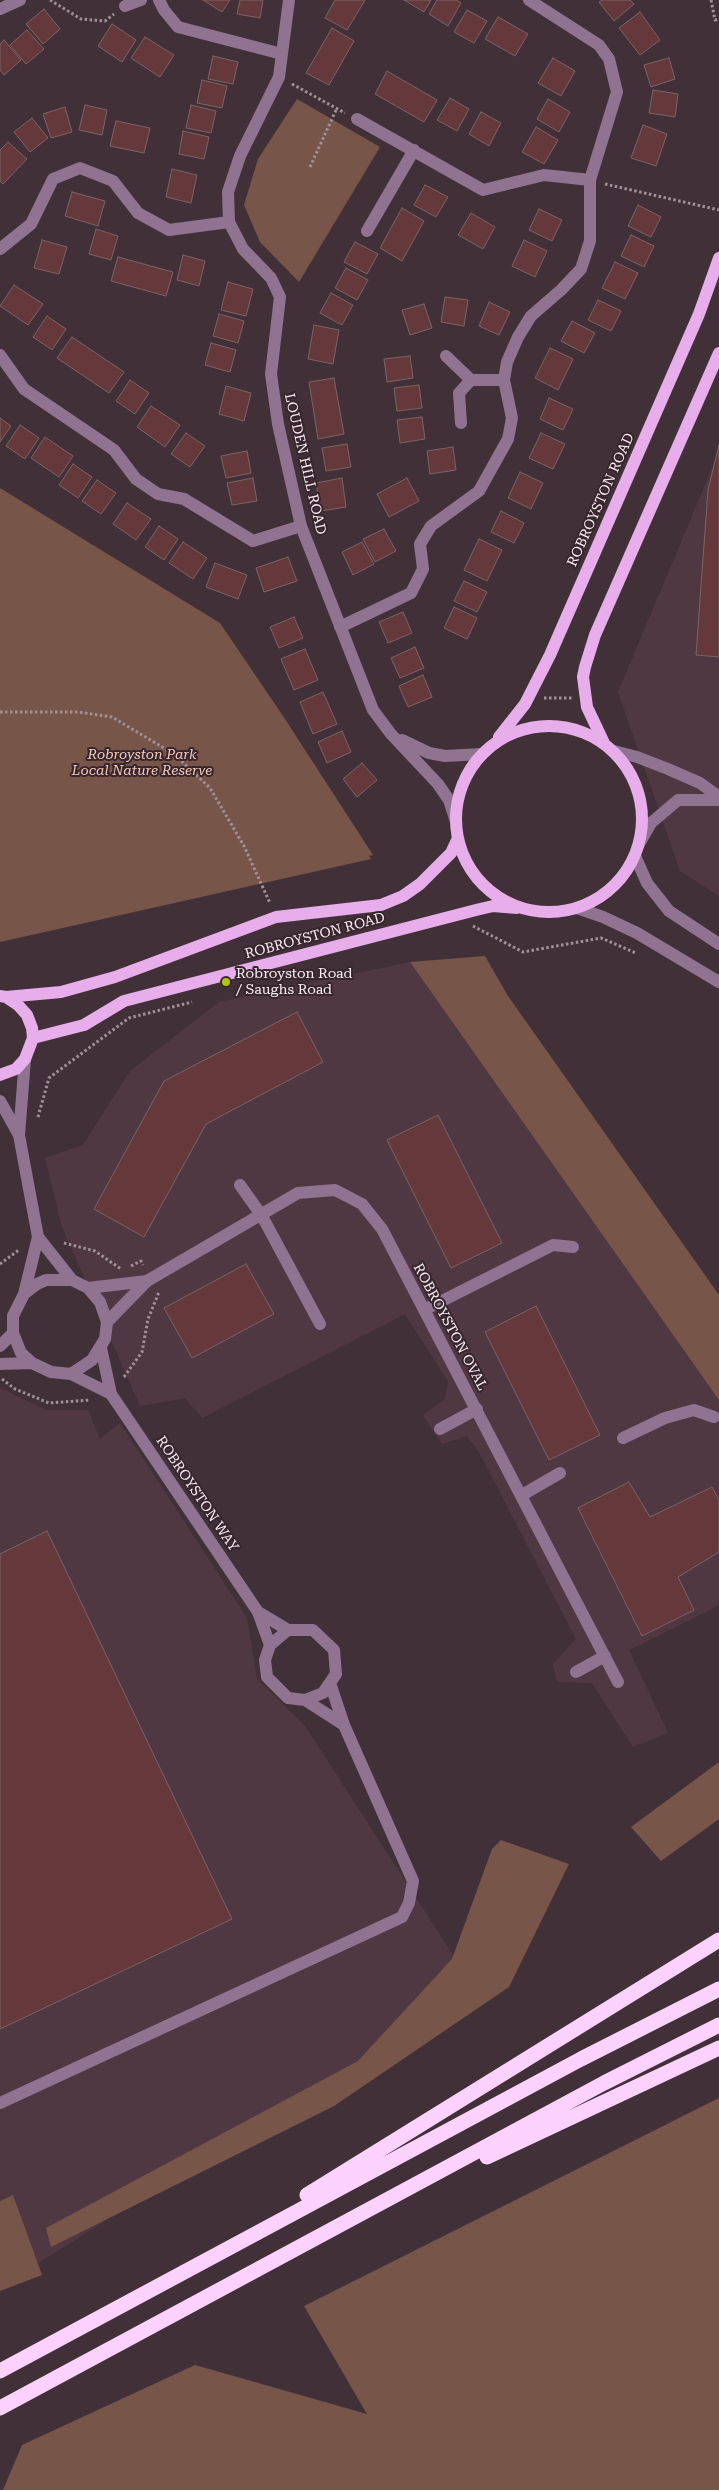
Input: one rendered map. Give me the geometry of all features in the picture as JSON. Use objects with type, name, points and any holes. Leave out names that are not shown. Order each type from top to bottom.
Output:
[{"type":"highway","points":[[192,2268],[406,2132],[719,1940]]},
{"type":"highway","points":[[0,2371],[581,2059],[719,1990]]},
{"type":"highway","points":[[0,2408],[604,2083],[719,2025]]},
{"type":"highway","points":[[338,2226],[719,2048]]},
{"type":"main road","name":"ROBROYSTON ROAD","points":[[493,744],[528,698],[554,646],[699,314],[719,258]]},
{"type":"main road","points":[[609,747],[573,728],[532,727],[509,734],[482,754],[465,779],[457,806],[456,822],[458,838],[469,866],[486,887],[508,902],[524,908],[554,912],[577,908],[598,898],[618,883],[637,850],[643,824],[642,806],[632,774],[609,747],[591,718],[585,698],[584,672],[595,635],[719,353]]},
{"type":"main road","name":"ROBROYSTON ROAD","points":[[3,997],[61,992],[115,977],[276,917],[381,905],[403,896],[444,861],[458,838]]},
{"type":"main road","name":"ROBROYSTON ROAD","points":[[3,997],[18,1005],[27,1015],[32,1028],[33,1038],[84,1025],[124,1001],[493,906],[524,908]]},
{"type":"main road","points":[[0,1075],[16,1069],[26,1059],[33,1038]]},
{"type":"street","points":[[0,9],[20,0]]},
{"type":"street","points":[[125,6],[140,0]]},
{"type":"street","points":[[159,0],[164,10],[178,27],[282,54]]},
{"type":"street","name":"LOUDEN HILL ROAD","points":[[288,0],[279,77],[240,156],[228,192],[229,222],[243,249],[271,278],[280,297],[271,374],[278,424],[301,526],[373,710],[391,734],[438,784],[449,800],[456,822]]},
{"type":"street","points":[[340,627],[411,593],[423,569],[420,544],[431,526],[479,492],[508,438],[512,418],[504,380],[507,362],[518,337],[531,316],[561,290],[581,268],[590,241],[590,180],[617,92],[609,59],[599,45],[529,0]]},
{"type":"street","points":[[357,119],[483,190],[544,175],[590,180]]},
{"type":"street","points":[[366,231],[414,150]]},
{"type":"street","points":[[0,249],[31,224],[53,179],[80,168],[113,181],[138,213],[169,230],[229,222]]},
{"type":"street","points":[[0,355],[24,389],[114,450],[136,479],[158,494],[184,499],[253,541],[301,526]]},
{"type":"street","points":[[446,356],[471,380],[504,380]]},
{"type":"street","points":[[461,423],[459,393],[471,380]]},
{"type":"street","name":"LOUDEN HILL ROAD","points":[[391,734],[429,753],[445,756],[482,754]]},
{"type":"street","points":[[609,747],[700,783],[719,798]]},
{"type":"street","points":[[719,798],[678,800],[651,823],[637,850],[647,883],[669,911],[719,944]]},
{"type":"street","points":[[577,908],[604,917],[637,933],[719,982]]},
{"type":"street","points":[[26,1059],[19,1135],[38,1237],[24,1294],[13,1316],[13,1333],[21,1353],[32,1363],[51,1372],[71,1374],[112,1394]]},
{"type":"street","points":[[0,1101],[19,1135]]},
{"type":"street","points":[[240,1184],[262,1216],[320,1324]]},
{"type":"street","name":"ROBROYSTON OVAL","points":[[147,1281],[262,1216],[298,1193],[335,1190],[362,1204],[382,1229],[618,1682]]},
{"type":"street","points":[[38,1237],[72,1280],[88,1288],[100,1302],[106,1322],[101,1348],[112,1394]]},
{"type":"street","points":[[424,1310],[553,1246],[573,1247]]},
{"type":"street","points":[[24,1294],[46,1280],[72,1280]]},
{"type":"street","points":[[88,1288],[147,1281]]},
{"type":"street","points":[[106,1322],[147,1281]]},
{"type":"street","points":[[0,1346],[13,1333]]},
{"type":"street","points":[[71,1374],[92,1360],[101,1348]]},
{"type":"street","points":[[0,1364],[32,1363]]},
{"type":"street","name":"ROBROYSTON WAY","points":[[112,1394],[258,1612],[270,1645],[265,1660],[267,1677],[288,1698],[305,1700]]},
{"type":"street","points":[[440,1429],[477,1409]]},
{"type":"street","points":[[623,1438],[665,1418],[694,1410],[714,1418]]},
{"type":"street","points":[[522,1495],[560,1473]]},
{"type":"street","name":"ROBROYSTON WAY","points":[[258,1612],[288,1630]]},
{"type":"street","points":[[270,1645],[288,1630],[313,1630],[334,1650],[336,1674],[323,1693],[305,1700]]},
{"type":"street","points":[[576,1672],[605,1656]]},
{"type":"street","points":[[0,2103],[402,1917],[409,1903],[413,1880],[344,1725],[330,1683]]},
{"type":"street","points":[[305,1700],[344,1725]]},
{"type":"path","points":[[50,0],[81,19],[105,21],[125,6]]},
{"type":"path","points":[[711,0],[715,20],[719,20]]},
{"type":"path","points":[[279,77],[357,119]]},
{"type":"path","points":[[310,167],[338,108]]},
{"type":"path","points":[[590,180],[719,210]]},
{"type":"path","points":[[528,698],[585,698]]},
{"type":"path","points":[[0,712],[78,712],[112,717],[174,754],[210,788],[244,846],[276,917]]},
{"type":"path","points":[[464,922],[523,952],[601,938],[645,956]]},
{"type":"path","points":[[19,1135],[34,1132],[49,1078],[129,1018],[196,1000]]},
{"type":"shaded area","points":[[719,452],[719,896],[680,871],[618,692]]},
{"type":"shaded area","points":[[410,962],[719,1400],[719,1605],[629,1650],[668,1733],[633,1747],[592,1683],[557,1682],[553,1664],[576,1639],[479,1452],[467,1436],[442,1444],[423,1415],[445,1399],[448,1381],[405,1314],[202,1418],[185,1398],[140,1406],[62,1227],[45,1158],[83,1145],[130,1071],[219,1002]]},
{"type":"shaded area","points":[[0,1388],[46,1410],[88,1410],[100,1439],[120,1423],[247,1618],[257,1679],[305,1726],[475,1989],[0,2287]]},
{"type":"green space","points":[[297,99],[380,147],[299,282],[260,242],[244,205],[258,159]]},
{"type":"green space","name":"Robroyston Park Local Nature Reserve","points":[[0,488],[220,623],[373,855],[369,856],[371,859],[0,942]]},
{"type":"green space","points":[[485,956],[508,996],[719,1295],[719,1400],[410,962]]},
{"type":"green space","points":[[719,1762],[719,1819],[661,1861],[631,1827]]},
{"type":"green space","points":[[501,1840],[569,1864],[509,1987],[334,2106],[51,2247],[46,2228],[358,2061],[452,1959],[492,1849]]},
{"type":"green space","points":[[719,2098],[719,2490],[3,2490],[22,2445],[195,2365],[367,2414],[304,2306]]},
{"type":"green space","points":[[13,2195],[42,2275],[0,2291],[0,2201]]},
{"type":"building","points":[[203,0],[230,0],[222,12]]},
{"type":"building","points":[[240,0],[263,0],[260,18],[237,14]]},
{"type":"building","points":[[335,0],[365,0],[347,30],[325,18]]},
{"type":"building","points":[[404,0],[431,0],[424,12]]},
{"type":"building","points":[[437,0],[456,0],[461,3],[448,26],[429,14]]},
{"type":"building","points":[[602,0],[630,0],[634,4],[614,21],[599,2]]},
{"type":"building","points":[[44,9],[60,29],[43,44],[26,24]]},
{"type":"building","points":[[467,10],[487,21],[474,43],[454,32]]},
{"type":"building","points":[[640,12],[660,40],[640,55],[619,28]]},
{"type":"building","points":[[498,17],[528,34],[515,56],[485,39]]},
{"type":"building","points":[[112,24],[136,40],[122,62],[98,46]]},
{"type":"building","points":[[332,28],[354,41],[329,85],[306,73]]},
{"type":"building","points":[[27,30],[44,49],[26,64],[10,45]]},
{"type":"building","points":[[145,37],[174,55],[160,77],[131,58]]},
{"type":"building","points":[[4,40],[21,60],[4,75],[0,70],[0,44]]},
{"type":"building","points":[[213,56],[238,62],[233,84],[208,79]]},
{"type":"building","points":[[553,58],[575,71],[561,96],[538,83]]},
{"type":"building","points":[[669,58],[675,79],[651,87],[644,65]]},
{"type":"building","points":[[387,71],[437,100],[424,122],[375,94]]},
{"type":"building","points":[[202,80],[227,86],[222,108],[197,103]]},
{"type":"building","points":[[653,90],[678,94],[675,117],[649,113]]},
{"type":"building","points":[[450,98],[469,109],[457,131],[437,120]]},
{"type":"building","points":[[548,99],[570,112],[559,132],[537,119]]},
{"type":"building","points":[[85,105],[107,110],[102,135],[79,130]]},
{"type":"building","points":[[191,105],[216,111],[211,133],[186,128]]},
{"type":"building","points":[[65,107],[72,132],[51,138],[43,114]]},
{"type":"building","points":[[481,112],[501,123],[489,146],[469,134]]},
{"type":"building","points":[[32,118],[48,138],[30,152],[14,132]]},
{"type":"building","points":[[116,121],[150,128],[144,153],[110,146]]},
{"type":"building","points":[[643,125],[667,134],[656,166],[631,158]]},
{"type":"building","points":[[536,127],[558,140],[544,164],[522,152]]},
{"type":"building","points":[[183,131],[209,137],[204,159],[179,154]]},
{"type":"building","points":[[8,142],[27,159],[3,184],[0,181],[0,150]]},
{"type":"building","points":[[172,169],[197,175],[191,203],[166,197]]},
{"type":"building","points":[[425,185],[448,197],[436,217],[414,205]]},
{"type":"building","points":[[72,192],[105,201],[98,226],[65,216]]},
{"type":"building","points":[[638,205],[661,217],[651,237],[628,226]]},
{"type":"building","points":[[402,208],[424,221],[402,261],[380,248]]},
{"type":"building","points":[[539,209],[562,220],[552,241],[529,230]]},
{"type":"building","points":[[471,213],[495,227],[483,249],[458,235]]},
{"type":"building","points":[[96,229],[118,236],[111,260],[89,254]]},
{"type":"building","points":[[631,235],[654,246],[644,267],[621,256]]},
{"type":"building","points":[[42,240],[67,247],[59,274],[34,268]]},
{"type":"building","points":[[524,240],[547,251],[535,277],[512,266]]},
{"type":"building","points":[[355,242],[378,254],[367,274],[344,262]]},
{"type":"building","points":[[183,255],[205,261],[199,286],[177,280]]},
{"type":"building","points":[[118,257],[173,272],[166,296],[111,281]]},
{"type":"building","points":[[615,262],[638,273],[625,299],[602,288]]},
{"type":"building","points":[[346,268],[368,280],[357,300],[335,288]]},
{"type":"building","points":[[228,282],[253,289],[246,316],[221,310]]},
{"type":"building","points":[[14,285],[43,304],[28,325],[0,306]]},
{"type":"building","points":[[331,293],[353,305],[342,325],[320,313]]},
{"type":"building","points":[[445,297],[468,300],[464,326],[441,322]]},
{"type":"building","points":[[598,300],[621,311],[611,331],[588,320]]},
{"type":"building","points":[[489,302],[510,312],[499,335],[479,326]]},
{"type":"building","points":[[424,304],[432,328],[410,335],[402,310]]},
{"type":"building","points":[[219,314],[244,321],[238,343],[213,336]]},
{"type":"building","points":[[47,316],[66,329],[52,350],[33,337]]},
{"type":"building","points":[[572,321],[595,333],[584,353],[561,341]]},
{"type":"building","points":[[314,325],[339,330],[333,364],[308,359]]},
{"type":"building","points":[[72,337],[124,372],[109,393],[57,358]]},
{"type":"building","points":[[211,343],[236,350],[230,372],[205,365]]},
{"type":"building","points":[[550,348],[573,359],[558,390],[535,378]]},
{"type":"building","points":[[410,356],[413,378],[387,382],[384,359]]},
{"type":"building","points":[[334,378],[344,434],[318,439],[309,382]]},
{"type":"building","points":[[130,380],[149,393],[135,414],[116,401]]},
{"type":"building","points":[[419,385],[422,408],[397,411],[394,388]]},
{"type":"building","points":[[226,386],[251,393],[244,421],[219,414]]},
{"type":"building","points":[[549,398],[573,409],[563,430],[540,419]]},
{"type":"building","points":[[151,406],[180,425],[165,447],[137,427]]},
{"type":"building","points":[[422,417],[425,439],[400,443],[397,420]]},
{"type":"building","points":[[0,418],[11,426],[0,442]]},
{"type":"building","points":[[20,425],[39,438],[25,459],[6,446]]},
{"type":"building","points":[[186,433],[205,446],[190,467],[171,454]]},
{"type":"building","points":[[541,433],[565,444],[553,469],[529,458]]},
{"type":"building","points":[[45,437],[73,456],[59,477],[31,458]]},
{"type":"building","points":[[347,444],[351,467],[326,471],[322,448]]},
{"type":"building","points":[[719,445],[719,657],[696,655],[708,490]]},
{"type":"building","points":[[453,447],[456,470],[430,474],[427,451]]},
{"type":"building","points":[[247,451],[251,473],[226,478],[221,456]]},
{"type":"building","points":[[73,464],[92,477],[78,498],[59,485]]},
{"type":"building","points":[[520,472],[543,483],[531,509],[508,498]]},
{"type":"building","points":[[253,478],[257,501],[232,505],[227,483]]},
{"type":"building","points":[[342,478],[346,507],[321,511],[316,483]]},
{"type":"building","points":[[407,478],[419,501],[389,517],[377,494]]},
{"type":"building","points":[[97,480],[116,493],[101,514],[82,501]]},
{"type":"building","points":[[127,503],[151,519],[136,540],[113,524]]},
{"type":"building","points":[[501,511],[524,523],[514,543],[491,532]]},
{"type":"building","points":[[159,526],[178,539],[164,560],[145,547]]},
{"type":"building","points":[[384,529],[396,551],[375,562],[363,539]]},
{"type":"building","points":[[479,539],[502,550],[487,581],[464,570]]},
{"type":"building","points":[[183,542],[207,558],[193,579],[169,563]]},
{"type":"building","points":[[362,542],[374,564],[353,575],[342,552]]},
{"type":"building","points":[[288,557],[297,581],[264,592],[256,568]]},
{"type":"building","points":[[215,563],[247,575],[238,599],[206,587]]},
{"type":"building","points":[[464,581],[487,592],[477,612],[454,601]]},
{"type":"building","points":[[454,607],[477,618],[467,639],[444,628]]},
{"type":"building","points":[[403,612],[412,633],[388,643],[379,622]]},
{"type":"building","points":[[294,617],[303,638],[279,648],[270,627]]},
{"type":"building","points":[[415,647],[424,668],[400,678],[391,658]]},
{"type":"building","points":[[305,649],[318,680],[294,690],[281,659]]},
{"type":"building","points":[[423,675],[432,697],[408,707],[399,686]]},
{"type":"building","points":[[323,692],[337,724],[313,734],[300,702]]},
{"type":"building","points":[[342,731],[351,752],[327,763],[318,742]]},
{"type":"building","points":[[362,763],[377,780],[357,797],[343,779]]},
{"type":"building","points":[[297,1012],[323,1062],[206,1124],[144,1237],[94,1209],[164,1081]]},
{"type":"building","points":[[438,1115],[502,1243],[451,1268],[387,1140]]},
{"type":"building","points":[[246,1264],[274,1314],[192,1358],[164,1308]]},
{"type":"building","points":[[536,1306],[600,1435],[549,1460],[485,1332]]},
{"type":"building","points":[[629,1482],[650,1517],[712,1487],[719,1500],[719,1552],[678,1577],[694,1610],[642,1636],[578,1508]]},
{"type":"building","points":[[47,1531],[232,1919],[0,2029],[0,1554]]},
{"type":"place","name":"Robroyston Road / Saughs Road","points":[[226,982]]}]
